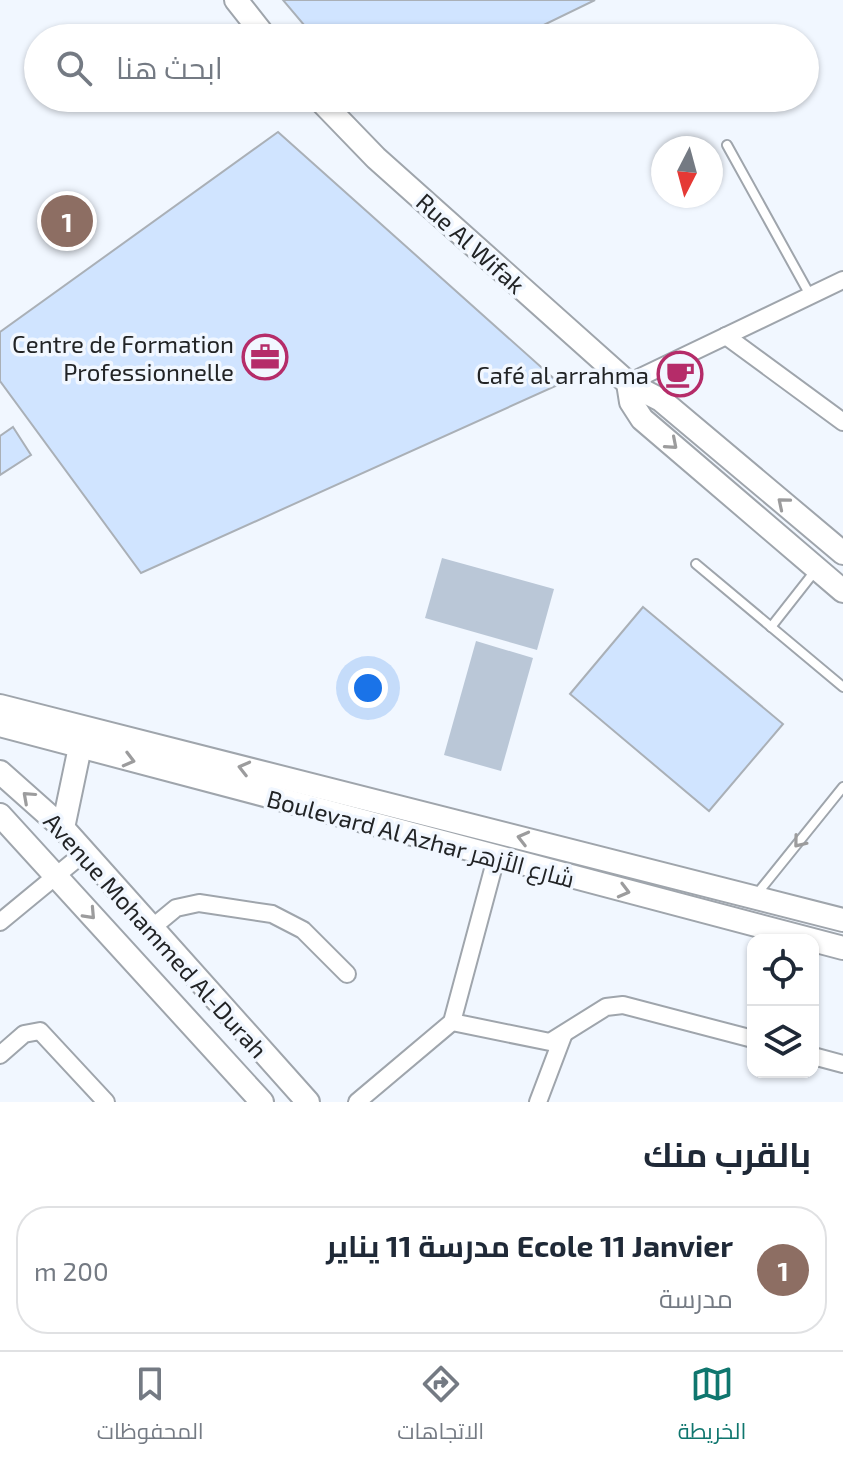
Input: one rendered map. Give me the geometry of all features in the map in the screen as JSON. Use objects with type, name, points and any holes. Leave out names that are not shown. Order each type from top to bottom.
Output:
[{"type":"street","points":[[236,0],[255,24]]},
{"type":"street","name":"Rue Al Wifak","points":[[332,112],[376,158],[628,383],[661,400],[843,553]]},
{"type":"street","points":[[628,383],[843,280]]},
{"type":"street","points":[[726,336],[843,422]]},
{"type":"street","name":"Rue Al Wifak","points":[[628,383],[631,402],[642,419],[843,591]]},
{"type":"street","name":"Boulevard Al Azhar شارع الأزهر","points":[[0,706],[843,920]]},
{"type":"street","name":"Boulevard Al Azhar شارع الأزهر","points":[[0,725],[843,948]]},
{"type":"street","points":[[63,828],[80,747]]},
{"type":"street","name":"Avenue Mohammed Al-Durah","points":[[0,772],[63,828],[308,1102]]},
{"type":"street","name":"Avenue Mohammed Al-Durah","points":[[0,815],[262,1102]]},
{"type":"street","points":[[0,922],[85,852]]},
{"type":"street","points":[[357,1102],[452,1022],[496,858]]},
{"type":"street","points":[[153,927],[176,908],[199,903],[272,914],[303,930],[347,974]]},
{"type":"street","points":[[452,1022],[543,1041],[563,1036],[606,1007],[623,1005],[747,1037]]},
{"type":"street","points":[[0,1055],[24,1034],[40,1031],[106,1102]]},
{"type":"street","points":[[540,1101],[563,1036]]},
{"type":"street","points":[[819,1058],[843,1064]]},
{"type":"lane","points":[[727,145],[810,295]]},
{"type":"lane","points":[[696,564],[843,687]]},
{"type":"lane","points":[[771,627],[817,569]]},
{"type":"lane","points":[[755,896],[843,787]]},
{"type":"shaded area","points":[[442,558],[554,589],[537,650],[425,618]]},
{"type":"shaded area","points":[[476,641],[533,658],[501,771],[444,755]]},
{"type":"building","points":[[283,0],[595,0],[546,24],[303,24]]},
{"type":"building","name":"Centre de Formation Professionnelle","points":[[278,132],[560,384],[141,573],[0,381],[0,332]]},
{"type":"building","points":[[13,427],[31,455],[0,475],[0,436]]},
{"type":"building","points":[[643,607],[783,724],[709,811],[570,694]]},
{"type":"place","name":"Ecole 11 Janvier مدرسة 11 يناير","points":[[67,221]]},
{"type":"place","name":"Centre de Formation Professionnelle","points":[[265,357]]},
{"type":"place","name":"Café al arrahma","points":[[680,374]]}]
